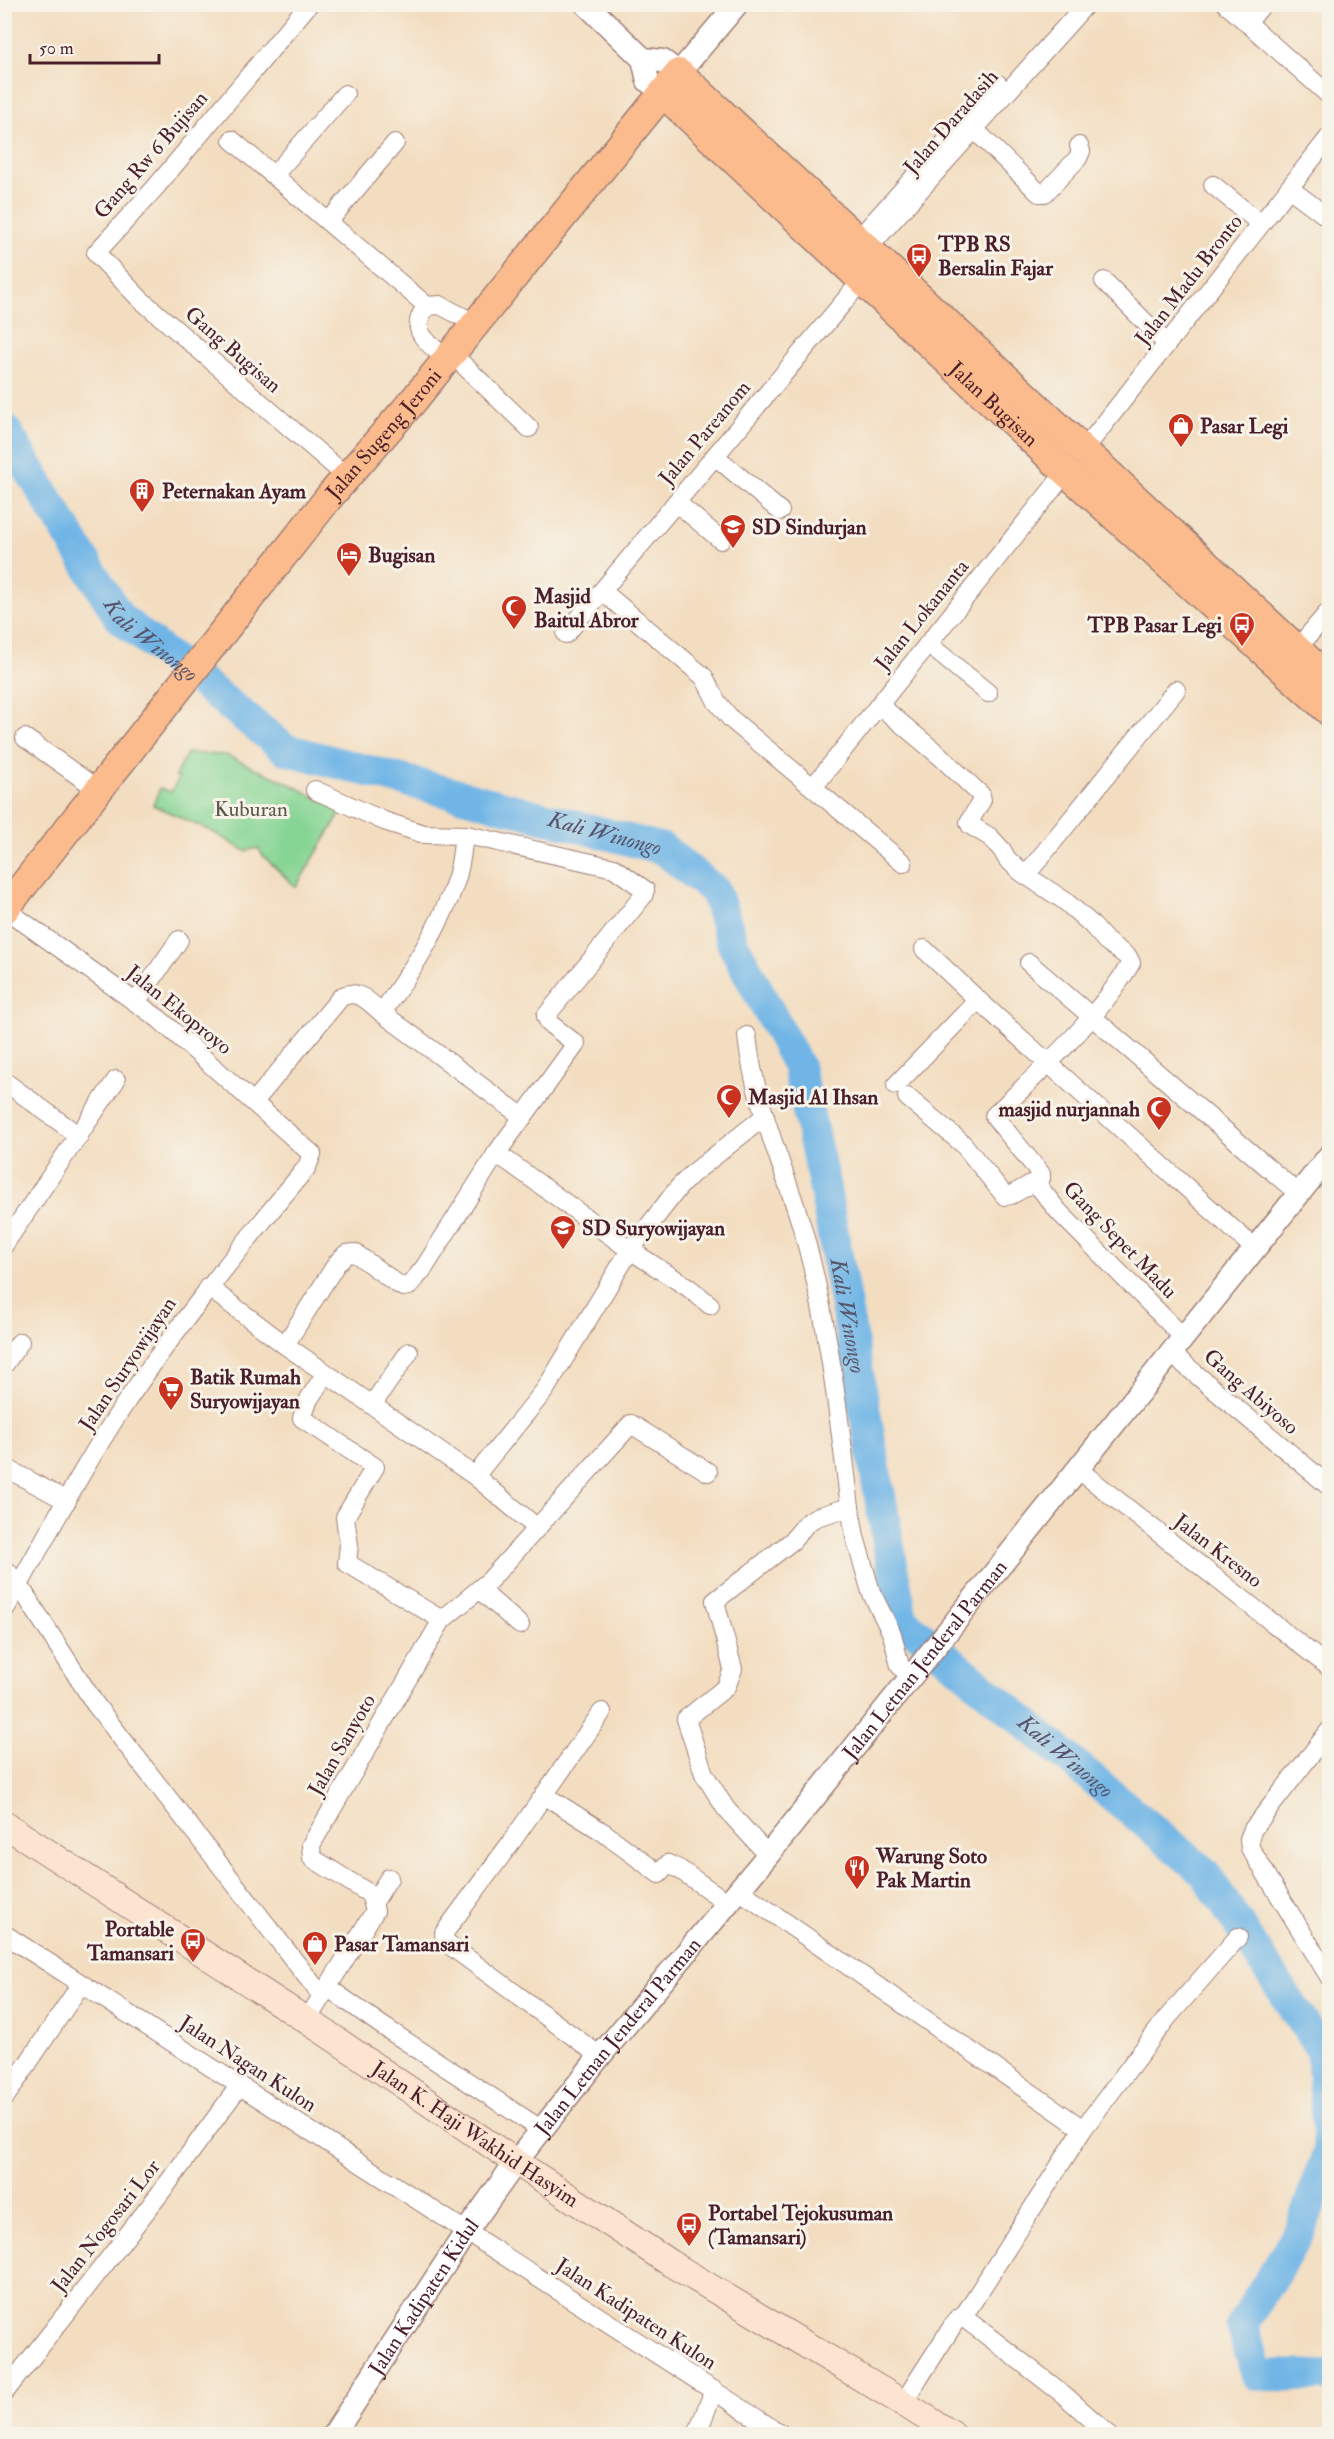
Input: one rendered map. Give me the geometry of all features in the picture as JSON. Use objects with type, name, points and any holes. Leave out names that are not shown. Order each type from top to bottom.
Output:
[{"type":"main road","name":"Jalan Bugisan","points":[[671,83],[1074,462],[1289,658],[1329,712]]},
{"type":"main road","name":"Jalan Sugeng Jeroni","points":[[5,910],[346,476],[413,401],[671,83]]},
{"type":"main road","name":"Jalan Bugisan","points":[[1289,658],[1329,681]]},
{"type":"main road","name":"Jalan K. Haji Wakhid Hasyim","points":[[4,1824],[307,2020],[670,2263],[952,2434]]},
{"type":"street","name":"Gang Rw 6 Bujisan","points":[[96,253],[155,188],[309,4]]},
{"type":"street","points":[[586,4],[643,59],[648,81],[671,83],[736,4]]},
{"type":"street","name":"Jalan Daradasih","points":[[859,259],[1070,4]]},
{"type":"street","name":"Jalan Daradasih","points":[[859,259],[1086,4]]},
{"type":"street","points":[[1226,4],[1329,96]]},
{"type":"street","points":[[1247,23],[1263,4]]},
{"type":"street","points":[[275,174],[345,94]]},
{"type":"street","points":[[975,130],[1039,193],[1045,193],[1078,158],[1082,151],[1079,146]]},
{"type":"street","name":"Jalan Madu Bronto","points":[[1074,462],[1329,136]]},
{"type":"street","points":[[232,140],[275,174],[427,306]]},
{"type":"street","points":[[329,221],[395,143]]},
{"type":"street","points":[[1213,185],[1261,224]]},
{"type":"street","points":[[1289,188],[1329,219]]},
{"type":"street","name":"Gang Bugisan","points":[[96,253],[140,299],[346,476]]},
{"type":"street","name":"Jalan Pareanom","points":[[566,634],[715,456],[859,259]]},
{"type":"street","points":[[1104,281],[1167,344]]},
{"type":"street","points":[[476,324],[440,305],[427,306],[420,314],[417,323],[418,331],[529,428]]},
{"type":"street","points":[[715,456],[780,511]]},
{"type":"street","name":"Jalan Lokananta","points":[[814,786],[1074,462]]},
{"type":"street","points":[[676,502],[721,540]]},
{"type":"street","points":[[602,591],[704,677],[717,702],[731,719],[814,786],[903,863]]},
{"type":"street","points":[[1289,658],[1329,610]]},
{"type":"street","points":[[928,644],[988,693]]},
{"type":"street","points":[[1026,875],[1176,690]]},
{"type":"street","points":[[879,705],[940,756],[981,795],[982,800],[969,822],[970,825],[990,837],[1002,849],[1007,859],[1026,875],[1065,901],[1106,941],[1128,957],[1131,963],[1091,1016],[1048,1063]]},
{"type":"street","points":[[25,738],[100,791]]},
{"type":"street","points":[[285,1345],[337,1263],[346,1254],[356,1253],[396,1283],[403,1287],[410,1286],[424,1268],[496,1154],[576,1044],[549,1023],[546,1016],[643,896],[645,890],[614,868],[464,835],[424,834],[384,821],[315,790]]},
{"type":"street","points":[[382,1012],[419,958],[447,905],[457,878],[464,835]]},
{"type":"street","name":"Jalan Ekoproyo","points":[[5,910],[183,1038],[308,1149],[312,1154],[311,1159]]},
{"type":"street","points":[[136,1002],[179,940]]},
{"type":"street","points":[[924,949],[1256,1250]]},
{"type":"street","points":[[1029,963],[1300,1195]]},
{"type":"street","points":[[254,1102],[340,997],[356,993],[523,1117]]},
{"type":"street","points":[[978,1000],[902,1091],[963,1144],[1005,1196],[1035,1182]]},
{"type":"street","points":[[747,1036],[758,1094],[801,1224],[819,1296],[855,1537],[871,1592],[892,1634],[900,1666],[912,1675]]},
{"type":"street","name":"Gang Sepet Madu","points":[[1048,1063],[994,1116],[1041,1174],[1041,1178],[1035,1182],[1178,1346]]},
{"type":"street","points":[[4,1245],[116,1080]]},
{"type":"street","points":[[4,1081],[79,1136]]},
{"type":"street","points":[[475,1476],[545,1390],[630,1250],[679,1187],[765,1116]]},
{"type":"street","points":[[496,1154],[711,1305]]},
{"type":"street","name":"Jalan Letnan Jenderal Parman","points":[[516,2162],[600,2056],[768,1856],[1256,1250],[1329,1155]]},
{"type":"street","name":"Jalan Suryowijayan","points":[[4,1611],[124,1405],[208,1287],[307,1167],[311,1159]]},
{"type":"street","points":[[208,1287],[285,1345],[475,1476],[536,1527]]},
{"type":"street","points":[[4,1365],[20,1342]]},
{"type":"street","name":"Gang Abiyoso","points":[[1178,1346],[1329,1487]]},
{"type":"street","points":[[372,1405],[409,1352]]},
{"type":"street","points":[[326,1372],[309,1399],[299,1424],[375,1466],[345,1517],[349,1545],[347,1563],[442,1620]]},
{"type":"street","name":"Jalan Sanyoto","points":[[374,1902],[370,1894],[312,1858],[311,1845],[442,1620],[480,1590],[631,1424],[708,1472]]},
{"type":"street","points":[[4,1467],[67,1501]]},
{"type":"street","name":"Jalan Kresno","points":[[1079,1470],[1329,1668]]},
{"type":"street","points":[[768,1856],[726,1809],[704,1774],[686,1719],[726,1687],[733,1669],[715,1601],[792,1541],[807,1523],[816,1517],[850,1507]]},
{"type":"street","points":[[4,1568],[19,1585],[95,1704],[324,1991],[384,2027],[542,2130]]},
{"type":"street","points":[[480,1590],[520,1625]]},
{"type":"street","points":[[600,2056],[528,2005],[445,1941],[444,1934],[602,1712]]},
{"type":"street","points":[[1329,1730],[1252,1829],[1249,1839],[1250,1848],[1329,1978]]},
{"type":"street","points":[[544,1795],[603,1832],[659,1874],[668,1864],[734,1897],[1083,2129]]},
{"type":"street","points":[[307,2020],[370,1921],[375,1911],[374,1902],[389,1878]]},
{"type":"street","name":"Jalan Nagan Kulon","points":[[4,1934],[466,2232]]},
{"type":"street","points":[[903,2403],[957,2319],[963,2317],[1083,2129],[1167,2018],[1238,1937]]},
{"type":"street","points":[[4,2099],[81,1984]]},
{"type":"street","name":"Jalan Nogosari Lor","points":[[4,2392],[168,2183],[240,2085]]},
{"type":"street","name":"Jalan Kadipaten Kidul","points":[[334,2434],[466,2232],[516,2162]]},
{"type":"street","name":"Jalan Kadipaten Kulon","points":[[466,2232],[781,2434]]},
{"type":"street","points":[[963,2317],[1063,2394],[1108,2434]]},
{"type":"street","points":[[699,2431],[714,2390]]},
{"type":"street","points":[[699,2431],[736,2404]]},
{"type":"green space","name":"Kuburan","points":[[187,753],[226,755],[342,811],[296,887],[264,857],[258,848],[245,851],[213,832],[153,805],[160,788],[171,792],[179,778],[175,776]]},
{"type":"waterway","name":"Kali Winongo","points":[[4,428],[119,617],[285,749],[663,849],[715,891],[733,944],[798,1066],[825,1189],[902,1620],[1204,1872],[1322,2051],[1329,2151],[1300,2231],[1242,2325],[1257,2375],[1330,2376]]},
{"type":"place","name":"TPB RS Bersalin Fajar","points":[[919,279]]},
{"type":"place","name":"Pasar Legi","points":[[1181,449]]},
{"type":"place","name":"Peternakan Ayam","points":[[142,514]]},
{"type":"place","name":"SD Sindurjan","points":[[733,550]]},
{"type":"place","name":"Bugisan","points":[[349,578]]},
{"type":"place","name":"Masjid Baitul Abror","points":[[514,631]]},
{"type":"place","name":"TPB Pasar Legi","points":[[1242,648]]},
{"type":"place","name":"Masjid Al Ihsan","points":[[729,1120]]},
{"type":"place","name":"masjid nurjannah","points":[[1159,1132]]},
{"type":"place","name":"SD Suryowijayan","points":[[563,1251]]},
{"type":"place","name":"Batik Rumah Suryowijayan","points":[[171,1412]]},
{"type":"place","name":"Warung Soto Pak Martin","points":[[857,1891]]},
{"type":"place","name":"Portable Tamansari","points":[[193,1964]]},
{"type":"place","name":"Pasar Tamansari","points":[[315,1967]]},
{"type":"place","name":"Portabel Tejokusuman (Tamansari)","points":[[689,2248]]}]
